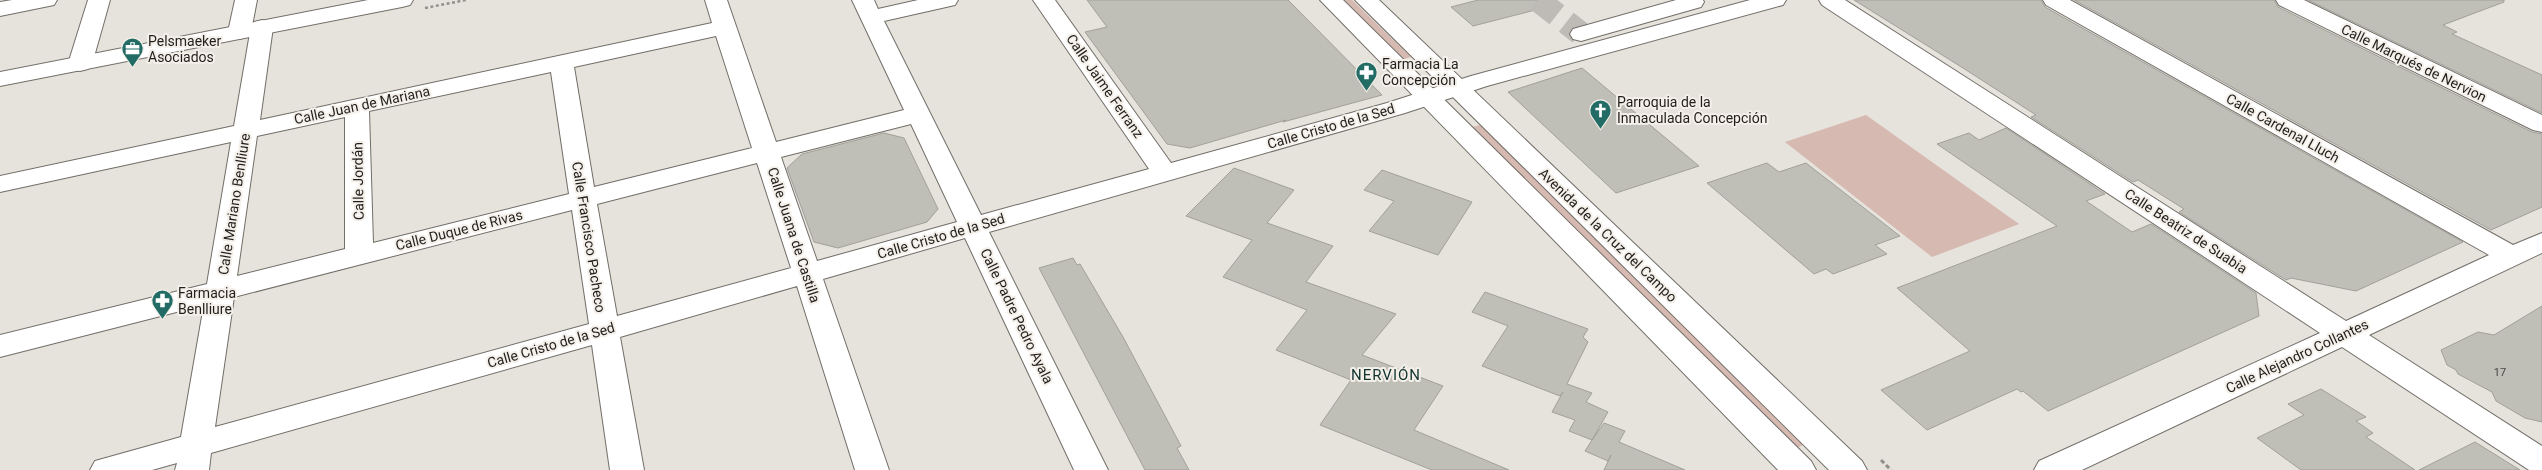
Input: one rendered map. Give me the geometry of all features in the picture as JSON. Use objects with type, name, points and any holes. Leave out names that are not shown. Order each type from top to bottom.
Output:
[{"type":"street","points":[[0,9],[46,0]]},
{"type":"street","points":[[80,64],[99,0]]},
{"type":"street","name":"Calle Mariano Benlliure","points":[[194,458],[246,131],[251,30],[246,0]]},
{"type":"street","points":[[0,79],[402,0]]},
{"type":"street","name":"Calle Juana de Castilla","points":[[716,0],[872,470]]},
{"type":"street","points":[[867,9],[947,0]]},
{"type":"street","name":"Calle Jaime Ferranz","points":[[1044,0],[1165,173]]},
{"type":"street","name":"Avenida de la Cruz del Campo","points":[[1331,0],[1799,470]]},
{"type":"street","name":"Avenida de la Cruz del Campo","points":[[1366,0],[1850,470]]},
{"type":"street","name":"Calle Cristo de la Sed","points":[[107,470],[194,458],[604,330],[1165,173],[1599,48],[1699,6],[1775,0]]},
{"type":"street","name":"Calle Beatriz de Suabia","points":[[1830,0],[2542,462]]},
{"type":"street","name":"Calle Cardenal Lluch","points":[[2054,0],[2512,256]]},
{"type":"street","name":"Calle Marqués de Nervion","points":[[2287,0],[2542,125]]},
{"type":"street","name":"Calle Padre Pedro Ayala","points":[[867,9],[1091,470]]},
{"type":"street","name":"Calle Juan de Mariana","points":[[0,184],[725,27]]},
{"type":"street","name":"Calle Francisco Pacheco","points":[[562,62],[626,470]]},
{"type":"street","name":"Calle Jordán","points":[[357,107],[358,255]]},
{"type":"street","name":"Calle Duque de Rivas","points":[[0,346],[918,114]]},
{"type":"street","name":"Calle Alejandro Collantes","points":[[2051,470],[2542,242]]},
{"type":"shaded area","points":[[1344,0],[1352,0],[1411,57],[1404,59]]},
{"type":"shaded area","points":[[1866,115],[2019,224],[1932,257],[1785,142]]},
{"type":"shaded area","points":[[1480,125],[1805,444],[1797,448],[1472,127]]},
{"type":"building","points":[[1087,0],[1288,0],[1382,95],[1190,148],[1167,144],[1085,32],[1107,27]]},
{"type":"building","points":[[1478,0],[1542,0],[1543,8],[1473,26],[1451,7]]},
{"type":"building","points":[[1854,0],[2041,0],[2045,7],[2463,242],[2356,291],[2291,278],[2286,280],[2179,212],[2184,209],[2138,180],[2133,182],[2031,117],[2036,115]]},
{"type":"building","points":[[2074,0],[2274,0],[2278,7],[2532,132],[2542,134],[2542,207],[2491,230]]},
{"type":"building","points":[[2308,0],[2504,0],[2504,2],[2443,25],[2457,32],[2452,34],[2542,75],[2542,113]]},
{"type":"building","name":"Parroquia de la Inmaculada Concepción","points":[[1582,68],[1699,166],[1616,193],[1508,92]]},
{"type":"building","points":[[2006,128],[2105,194],[2086,201],[2132,232],[2151,224],[2256,293],[2259,316],[2048,411],[2023,391],[2021,392],[2017,389],[1927,430],[1881,390],[1970,351],[1897,288],[2057,226],[1937,144],[1969,133],[1979,140]]},
{"type":"building","points":[[884,133],[904,138],[938,209],[927,222],[838,248],[814,242],[787,168],[802,154]]},
{"type":"building","points":[[1767,163],[1779,172],[1806,163],[1900,236],[1875,245],[1887,254],[1833,274],[1826,269],[1814,274],[1707,183]]},
{"type":"building","points":[[1234,168],[1294,190],[1267,223],[1333,246],[1306,282],[1396,314],[1362,355],[1443,386],[1414,430],[1509,470],[1432,470],[1320,425],[1351,380],[1276,350],[1307,310],[1223,277],[1252,240],[1186,216]]},
{"type":"building","points":[[1382,170],[1472,202],[1438,255],[1369,231],[1394,201],[1364,190]]},
{"type":"building","points":[[1073,258],[1077,265],[1080,264],[1123,337],[1181,446],[1177,448],[1189,470],[1145,470],[1039,268]]},
{"type":"building","points":[[1485,292],[1588,329],[1583,337],[1588,342],[1567,384],[1592,393],[1586,402],[1608,412],[1592,440],[1569,431],[1575,420],[1552,412],[1563,392],[1560,396],[1482,366],[1508,326],[1472,312]]},
{"type":"building","points":[[2542,306],[2542,422],[2525,418],[2496,401],[2492,392],[2458,374],[2456,370],[2447,365],[2441,350],[2478,332],[2494,335]]},
{"type":"building","points":[[2321,389],[2366,417],[2356,421],[2373,433],[2366,437],[2415,470],[2301,470],[2257,438],[2304,415],[2288,404]]},
{"type":"building","points":[[1604,423],[1625,431],[1619,442],[1685,470],[1604,470],[1611,455],[1608,461],[1585,451]]},
{"type":"building","points":[[2475,442],[2520,470],[2419,470]]},
{"type":"tunnel","points":[[1538,0],[1580,33]]},
{"type":"place","name":"Pelsmaeker Asociados","points":[[132,68]]},
{"type":"place","name":"Farmacia La Concepción","points":[[1366,91]]},
{"type":"place","name":"Parroquia de la Inmaculada Concepción","points":[[1601,129]]},
{"type":"place","name":"Farmacia Benlliure","points":[[162,320]]},
{"type":"district","name":"NERVIÓN","points":[[1386,375]]}]
